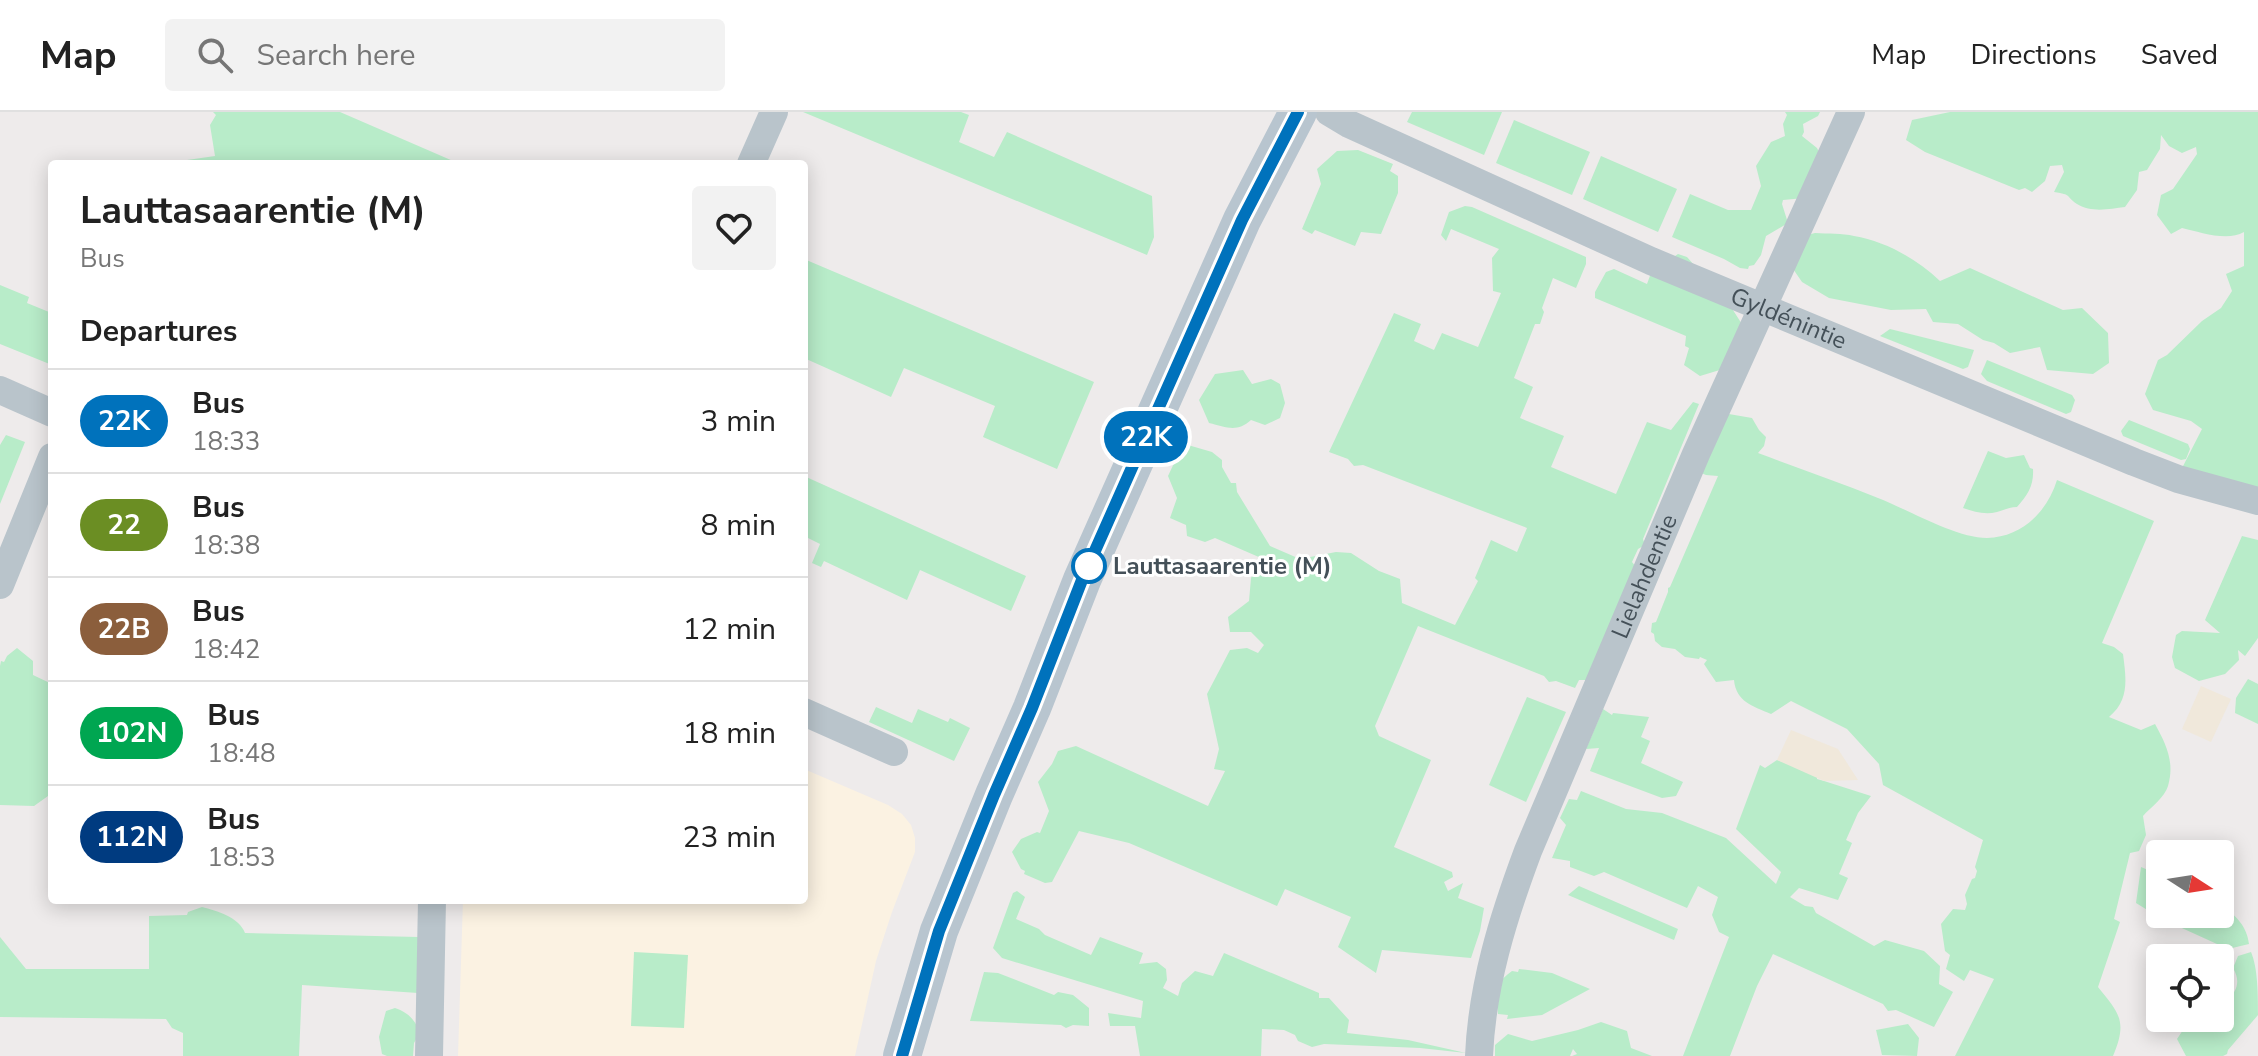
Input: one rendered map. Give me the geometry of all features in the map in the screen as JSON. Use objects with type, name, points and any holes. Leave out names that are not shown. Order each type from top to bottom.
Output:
[{"type":"main road","points":[[902,1056],[939,931],[1082,580],[1242,220],[1298,112]]},
{"type":"street","points":[[753,160],[774,112]]},
{"type":"street","name":"Gyldénintie","points":[[1329,112],[1551,217],[1763,308],[2134,462],[2178,479],[2258,501]]},
{"type":"street","name":"Lielahdentie","points":[[1479,1056],[1491,967],[1507,908],[1528,851],[1696,454],[1851,112]]},
{"type":"street","points":[[0,390],[48,411]]},
{"type":"street","points":[[0,585],[48,467]]},
{"type":"street","points":[[808,714],[894,752]]},
{"type":"street","points":[[429,1056],[432,904]]},
{"type":"shaded area","points":[[808,771],[888,805],[911,825],[915,852],[876,961],[855,1056],[458,1056],[463,904],[808,904]]},
{"type":"green space","points":[[213,112],[340,112],[451,160],[187,160],[215,156],[210,125],[216,115]]},
{"type":"green space","points":[[803,112],[961,112],[969,115],[959,142],[994,157],[1007,132],[1152,196],[1154,237],[1147,255]]},
{"type":"green space","points":[[1412,112],[1502,112],[1484,155],[1407,122]]},
{"type":"green space","points":[[1785,112],[1820,112],[1803,124],[1802,136],[1817,148],[1824,162],[1804,198],[1783,200],[1788,223],[1766,236],[1761,255],[1754,265],[1748,269],[1740,268],[1672,237],[1690,194],[1728,210],[1751,210],[1761,186],[1756,166],[1771,142],[1785,136]]},
{"type":"green space","points":[[1950,112],[2258,112],[2258,496],[2179,474],[2202,429],[2191,421],[2153,410],[2145,394],[2158,360],[2221,308],[2232,291],[2226,274],[2244,266],[2244,232],[2222,236],[2182,228],[2171,234],[2157,215],[2161,195],[2173,189],[2197,154],[2196,147],[2182,153],[2169,146],[2161,135],[2160,149],[2147,170],[2139,172],[2137,190],[2125,207],[2095,209],[2083,207],[2066,195],[2054,192],[2064,172],[2062,165],[2050,166],[2045,181],[2032,192],[2025,188],[2019,190],[1925,152],[1906,140],[1912,120]]},
{"type":"green space","points":[[1514,120],[1590,152],[1572,195],[1496,163]]},
{"type":"green space","points":[[1358,150],[1393,164],[1390,171],[1398,176],[1398,193],[1381,234],[1361,232],[1355,246],[1315,230],[1312,234],[1302,229],[1321,184],[1317,169],[1337,151]]},
{"type":"green space","points":[[1601,156],[1677,189],[1658,232],[1583,199]]},
{"type":"green space","points":[[1465,206],[1586,257],[1576,288],[1553,278],[1542,308],[1544,312],[1540,324],[1535,324],[1514,378],[1533,387],[1520,418],[1564,436],[1551,467],[1616,494],[1647,422],[1671,430],[1693,402],[1699,404],[1643,539],[1645,545],[1638,549],[1632,562],[1640,572],[1630,589],[1620,598],[1620,607],[1586,680],[1579,680],[1575,688],[1556,681],[1549,682],[1544,676],[1418,626],[1375,726],[1379,736],[1431,760],[1394,847],[1452,872],[1453,877],[1444,882],[1448,891],[1463,883],[1458,898],[1484,908],[1471,958],[1382,950],[1376,973],[1338,947],[1351,917],[1285,889],[1277,906],[1129,843],[1079,831],[1052,882],[1045,883],[1024,874],[1012,852],[1021,839],[1040,833],[1049,811],[1038,782],[1058,751],[1076,746],[1208,806],[1225,771],[1214,769],[1219,749],[1207,694],[1230,650],[1247,648],[1258,653],[1264,645],[1251,632],[1230,632],[1228,617],[1249,601],[1251,578],[1258,566],[1269,568],[1277,565],[1215,538],[1205,542],[1187,536],[1186,525],[1170,518],[1177,498],[1168,476],[1176,459],[1188,445],[1212,452],[1222,460],[1222,467],[1231,483],[1236,483],[1237,492],[1270,546],[1300,559],[1336,552],[1351,553],[1379,571],[1400,579],[1402,603],[1455,625],[1478,581],[1475,578],[1491,540],[1517,552],[1527,528],[1363,465],[1354,466],[1348,459],[1329,452],[1394,313],[1421,324],[1414,341],[1434,350],[1442,333],[1478,347],[1501,293],[1493,291],[1492,258],[1499,249],[1451,229],[1446,241],[1441,235],[1449,212]]},
{"type":"green space","points":[[1815,233],[1849,235],[1877,242],[1911,258],[1940,281],[1970,268],[2063,310],[2082,308],[2108,333],[2109,363],[2093,374],[2047,370],[2040,347],[2010,353],[1958,324],[1933,322],[1926,309],[1891,310],[1829,298],[1802,282],[1789,263],[1803,236]]},
{"type":"green space","points":[[1678,254],[1687,257],[1731,307],[1747,332],[1746,362],[1700,376],[1684,365],[1689,348],[1685,346],[1686,336],[1595,298],[1606,272],[1614,269],[1647,284],[1651,273]]},
{"type":"green space","points":[[808,261],[1094,382],[1057,469],[983,437],[995,406],[904,368],[891,397],[808,360]]},
{"type":"green space","points":[[0,285],[29,297],[27,303],[48,312],[48,363],[0,344]]},
{"type":"green space","points":[[1890,329],[1974,350],[1968,367],[1963,369],[1880,336]]},
{"type":"green space","points":[[1987,360],[2072,395],[2075,400],[2071,412],[2066,414],[1987,381],[1981,374]]},
{"type":"green space","points":[[1243,370],[1252,384],[1271,379],[1280,384],[1285,403],[1280,418],[1265,425],[1251,420],[1236,428],[1209,423],[1199,400],[1215,374]]},
{"type":"green space","points":[[1723,413],[1752,418],[1766,437],[1758,453],[1975,537],[2000,537],[2022,528],[2040,512],[2057,480],[2154,521],[2102,643],[2123,654],[2125,672],[2123,696],[2109,717],[2141,730],[2155,724],[2170,761],[2166,790],[2143,816],[2146,835],[2139,851],[2130,853],[2114,919],[2120,922],[2098,987],[2119,1018],[2120,1034],[2113,1056],[1955,1056],[1994,979],[1970,970],[1964,981],[1946,969],[1950,955],[1945,951],[1941,924],[1953,909],[1965,910],[1965,895],[1975,878],[1983,840],[1883,785],[1879,764],[1847,729],[1791,701],[1771,714],[1746,702],[1738,693],[1734,680],[1716,682],[1704,664],[1707,660],[1685,657],[1655,641],[1651,632],[1652,623],[1656,622],[1718,476],[1694,470]]},
{"type":"green space","points":[[2129,420],[2188,444],[2190,449],[2186,459],[2181,460],[2123,436],[2121,431]]},
{"type":"green space","points":[[6,435],[25,442],[0,504],[0,445]]},
{"type":"green space","points":[[1988,451],[2006,458],[2024,455],[2033,469],[2030,490],[2017,507],[1988,513],[1963,508]]},
{"type":"green space","points":[[808,478],[1026,576],[1011,611],[920,570],[907,600],[824,561],[821,567],[812,563],[820,544],[808,538]]},
{"type":"green space","points":[[2242,536],[2258,540],[2258,638],[2245,656],[2238,650],[2239,660],[2225,674],[2199,681],[2175,668],[2172,657],[2176,635],[2182,631],[2220,633],[2205,620]]},
{"type":"green space","points":[[17,648],[33,661],[33,675],[48,682],[48,796],[34,806],[0,805],[0,666]]},
{"type":"green space","points":[[2248,679],[2258,684],[2258,724],[2235,713],[2236,698]]},
{"type":"green space","points":[[1527,697],[1566,712],[1526,802],[1489,785]]},
{"type":"green space","points":[[876,707],[912,723],[918,709],[948,722],[950,718],[970,728],[954,761],[869,722]]},
{"type":"green space","points":[[1603,709],[1612,715],[1649,717],[1641,737],[1650,741],[1641,763],[1683,782],[1676,796],[1662,798],[1590,771],[1599,748],[1586,749]]},
{"type":"green space","points":[[1777,760],[1817,774],[1817,779],[1871,796],[1858,813],[1846,840],[1852,843],[1839,874],[1848,878],[1838,900],[1799,888],[1790,897],[1813,907],[1816,913],[1874,946],[1885,940],[1924,951],[1940,966],[1939,984],[1953,992],[1934,1027],[1896,1010],[1888,1011],[1883,1004],[1773,954],[1730,1056],[1683,1056],[1729,937],[1719,932],[1712,915],[1718,897],[1698,886],[1687,908],[1604,872],[1594,876],[1570,867],[1570,861],[1552,858],[1566,825],[1560,818],[1569,799],[1577,800],[1581,791],[1626,809],[1662,813],[1726,838],[1776,884],[1781,872],[1736,829],[1760,765],[1765,768]]},
{"type":"green space","points":[[2141,867],[2146,869],[2146,909],[2136,903]]},
{"type":"green space","points":[[1579,886],[1678,929],[1674,940],[1568,895]]},
{"type":"green space","points":[[1017,891],[1025,897],[1016,919],[1091,955],[1100,937],[1143,953],[1139,964],[1157,962],[1166,969],[1167,980],[1163,988],[1178,996],[1182,983],[1195,971],[1213,976],[1224,953],[1319,993],[1319,998],[1329,998],[1349,1020],[1347,1033],[1408,1040],[1466,1053],[1324,1044],[1312,1047],[1284,1030],[1262,1029],[1261,1056],[1140,1056],[1135,1026],[1110,1026],[1108,1013],[1141,1018],[1143,1001],[1002,958],[993,948],[1013,893]]},
{"type":"green space","points":[[202,907],[233,919],[245,933],[419,937],[418,993],[302,985],[299,1056],[183,1056],[183,1033],[172,1028],[166,1019],[0,1017],[0,937],[26,969],[149,969],[149,916],[187,915]]},
{"type":"green space","points":[[2234,915],[2246,932],[2249,944],[2234,948],[2234,944],[2217,944],[2182,928],[2234,928]]},
{"type":"green space","points":[[634,952],[688,955],[684,1028],[631,1026]]},
{"type":"green space","points":[[2251,952],[2258,991],[2258,1015],[2227,1054],[2186,1056],[2177,1039],[2182,1032],[2234,1032],[2237,976],[2234,966],[2238,956]]},
{"type":"green space","points":[[1519,969],[1552,973],[1590,989],[1542,1015],[1507,1019],[1508,1015],[1498,1014],[1499,985],[1512,971],[1518,972]]},
{"type":"green space","points":[[984,972],[998,973],[1054,995],[1058,992],[1073,995],[1089,1008],[1089,1026],[1066,1028],[1061,1025],[970,1021]]},
{"type":"green space","points":[[395,1008],[410,1017],[420,1032],[414,1043],[413,1056],[382,1054],[379,1037],[386,1011]]},
{"type":"green space","points":[[1601,1022],[1627,1031],[1631,1048],[1652,1056],[1572,1056],[1577,1054],[1573,1049],[1570,1056],[1495,1056],[1495,1045],[1508,1034],[1532,1041]]},
{"type":"green space","points":[[1908,1024],[1919,1038],[1917,1056],[1882,1055],[1876,1030]]},
{"type":"sand","points":[[2201,686],[2231,699],[2211,742],[2182,729]]},
{"type":"sand","points":[[1791,730],[1838,749],[1858,780],[1824,781],[1777,760]]},
{"type":"bus line","name":"22K","points":[[902,1056],[939,931],[1082,580],[1242,220],[1298,112]]},
{"type":"place","name":"Lauttasaarentie (M)","points":[[1089,566]]}]
